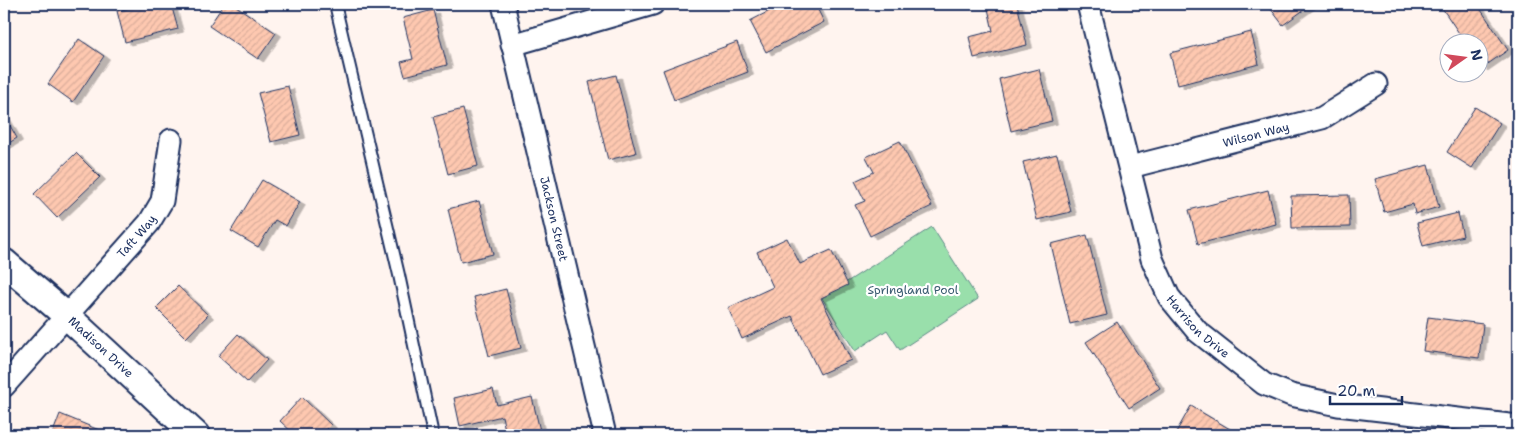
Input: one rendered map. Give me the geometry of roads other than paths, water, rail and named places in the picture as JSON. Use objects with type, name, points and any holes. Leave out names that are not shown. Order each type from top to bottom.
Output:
[{"type":"street","name":"Jackson Street","points":[[503,4],[605,435]]},
{"type":"street","points":[[512,46],[653,4]]},
{"type":"street","name":"Harrison Drive","points":[[1088,4],[1152,259],[1169,297],[1197,331],[1264,384],[1291,396],[1338,405],[1518,426]]},
{"type":"street","name":"Wilson Way","points":[[1130,167],[1322,118],[1376,84]]},
{"type":"street","name":"Taft Way","points":[[4,386],[149,223],[162,201],[171,140]]},
{"type":"street","name":"Madison Drive","points":[[4,262],[67,316],[196,435]]},
{"type":"lane","points":[[336,4],[399,275],[433,435]]},
{"type":"park label","name":"Springland Pool","points":[[913,290]]}]
